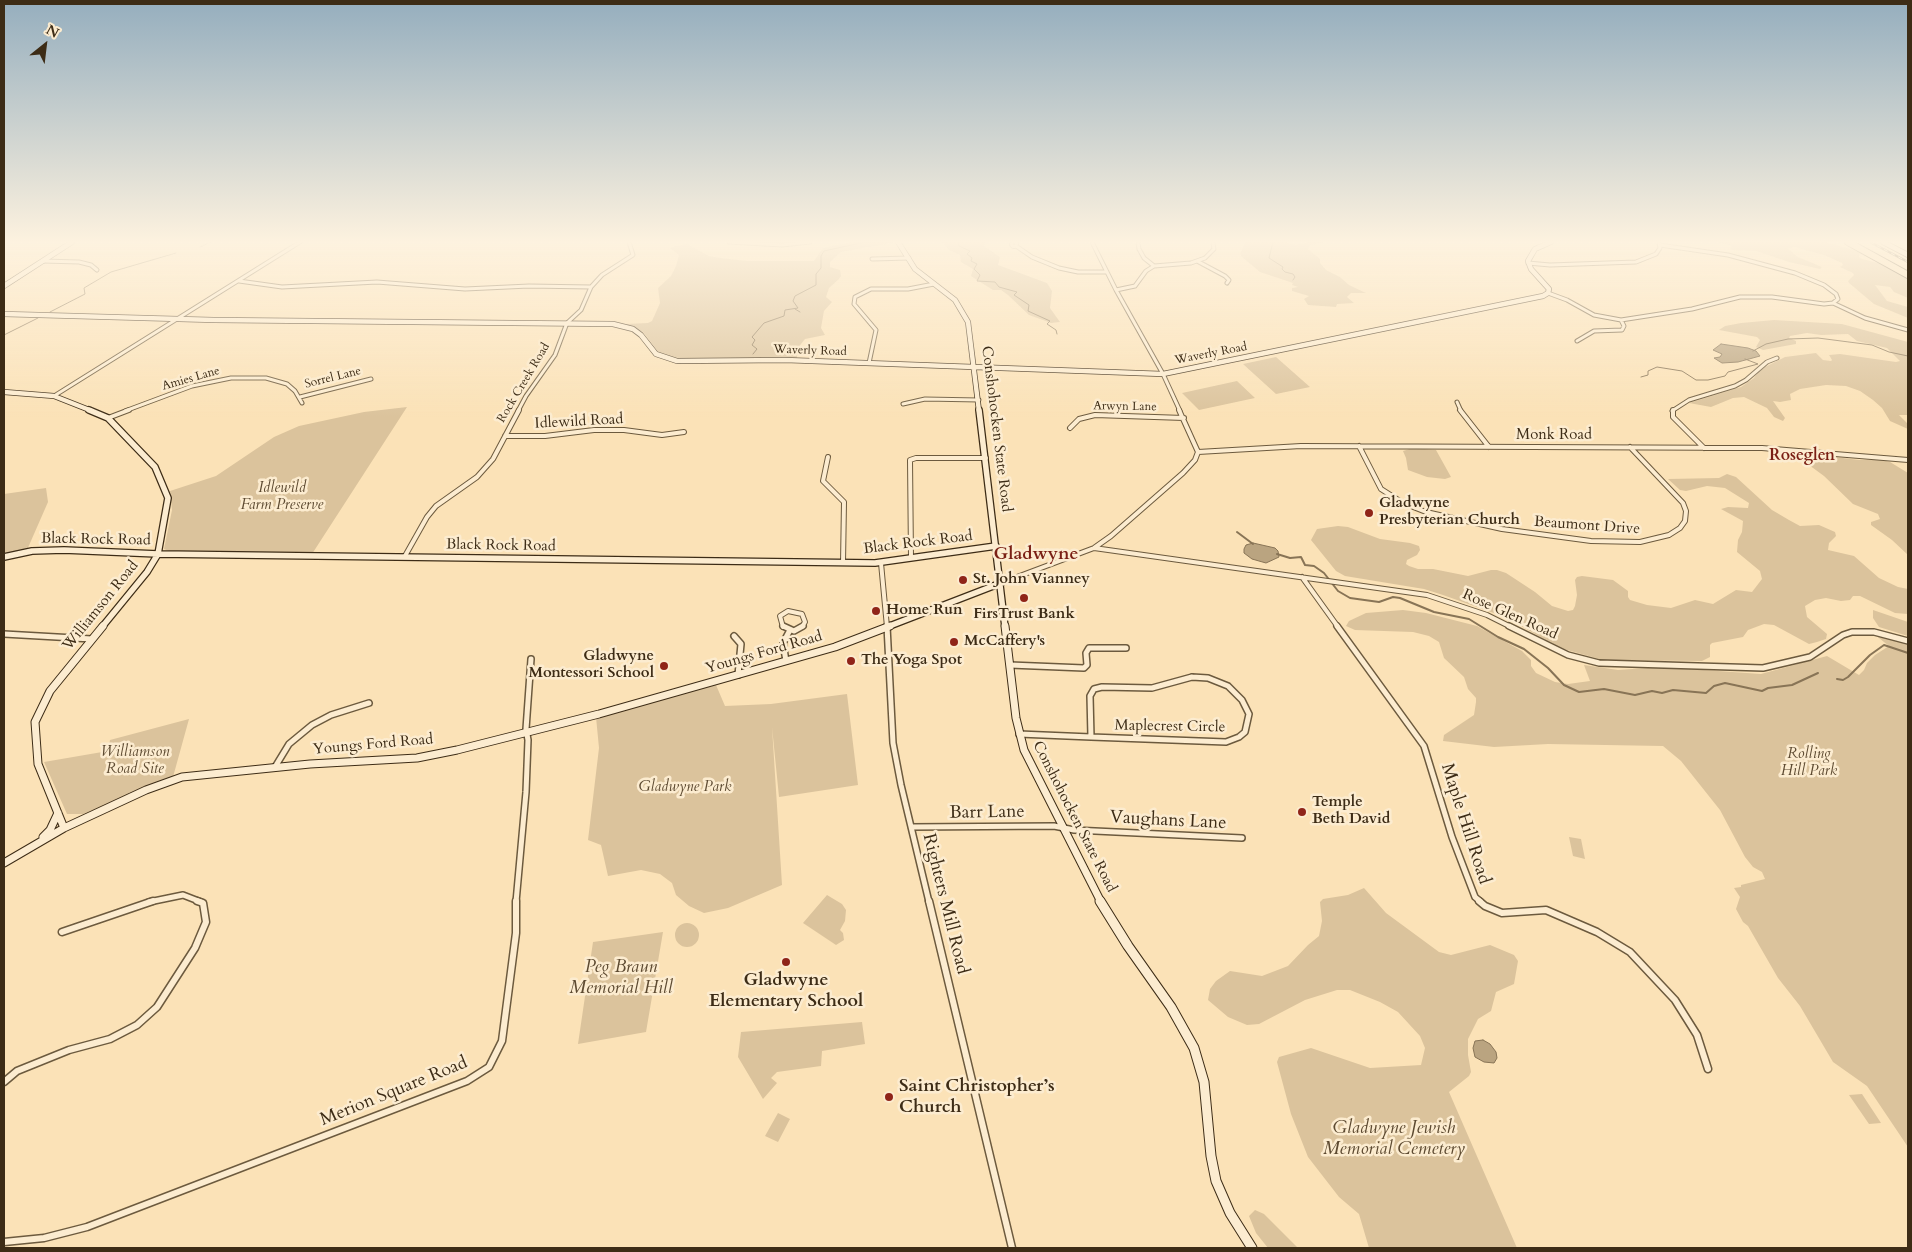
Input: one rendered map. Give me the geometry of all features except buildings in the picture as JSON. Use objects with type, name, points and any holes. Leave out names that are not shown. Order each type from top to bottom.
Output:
[{"type":"street","points":[[54,396],[207,300]]},
{"type":"street","name":"Rock Creek Road","points":[[405,556],[427,517],[447,497],[477,477],[486,468],[526,396],[555,355],[567,323],[581,310],[585,300]]},
{"type":"street","points":[[855,300],[854,304],[876,330],[869,363]]},
{"type":"street","name":"Conshohocken State Road","points":[[955,300],[967,319],[986,458],[1019,734],[1028,759],[1095,892],[1128,946],[1171,1007],[1194,1048],[1204,1082],[1211,1156],[1216,1181],[1230,1214],[1252,1248]]},
{"type":"street","points":[[1122,300],[1163,374],[1198,452]]},
{"type":"street","name":"Waverly Road","points":[[4,314],[177,319],[613,324],[630,328],[640,335],[654,353],[672,360],[785,360],[1163,374],[1522,300]]},
{"type":"street","points":[[1568,300],[1594,315],[1621,320],[1692,309],[1731,300]]},
{"type":"street","points":[[1795,300],[1820,304],[1833,303],[1865,318],[1908,330]]},
{"type":"street","points":[[1833,303],[1836,300]]},
{"type":"street","points":[[1577,341],[1594,330],[1622,330],[1624,326],[1621,320]]},
{"type":"street","points":[[1704,448],[1673,417],[1672,411],[1689,400],[1716,393],[1741,383],[1750,378],[1759,368],[1777,358]]},
{"type":"street","name":"Amies Lane","points":[[108,418],[185,388],[223,379],[266,378],[286,384],[300,397]]},
{"type":"street","name":"Sorrel Lane","points":[[300,397],[370,379]]},
{"type":"street","name":"Williamson Road","points":[[4,392],[54,396],[108,418],[155,467],[168,498],[158,554],[147,572],[50,692],[35,722],[38,764],[64,828]]},
{"type":"street","points":[[300,397],[302,403]]},
{"type":"street","points":[[903,404],[925,399],[978,400]]},
{"type":"street","points":[[1457,402],[1459,408],[1489,447]]},
{"type":"street","name":"Arwyn Lane","points":[[1070,428],[1076,420],[1094,415],[1184,418]]},
{"type":"street","name":"Idlewild Road","points":[[505,436],[545,436],[594,430],[619,430],[662,435],[684,432]]},
{"type":"street","name":"Monk Road","points":[[1198,452],[1301,446],[1630,447],[1789,449],[1908,460]]},
{"type":"street","name":"Beaumont Drive","points":[[1359,446],[1376,482],[1382,489],[1403,503],[1426,512],[1502,529],[1591,541],[1640,542],[1669,535],[1680,528],[1685,521],[1686,511],[1683,503],[1630,447]]},
{"type":"street","name":"Youngs Ford Road","points":[[64,828],[146,790],[182,777],[207,773],[431,756],[527,733],[836,647],[1094,548],[1111,536],[1183,473],[1195,460],[1198,452]]},
{"type":"street","points":[[828,457],[823,474],[823,482],[844,502],[843,563]]},
{"type":"street","points":[[910,558],[910,460],[916,458],[986,458]]},
{"type":"street","name":"Black Rock Road","points":[[4,557],[32,552],[64,550],[158,554],[880,563],[996,546]]},
{"type":"street","name":"Rose Glen Road","points":[[1094,548],[1402,590],[1462,605],[1487,615],[1568,655],[1599,663],[1763,668],[1810,657],[1843,635],[1852,632],[1874,632],[1908,641]]},
{"type":"street","name":"Righters Mill Road","points":[[880,563],[887,628],[893,743],[911,827],[1012,1248]]},
{"type":"street","name":"Maple Hill Road","points":[[1302,576],[1425,748],[1452,837],[1474,897],[1485,906],[1502,913],[1546,910],[1566,917],[1597,932],[1630,952],[1675,1000],[1697,1035],[1708,1069]]},
{"type":"street","points":[[788,611],[800,613],[805,621],[804,625],[796,630],[790,630],[784,627],[780,616],[788,611]]},
{"type":"street","points":[[786,661],[783,643],[790,630]]},
{"type":"street","points":[[4,634],[93,639]]},
{"type":"street","points":[[734,636],[740,644],[738,675]]},
{"type":"street","points":[[1010,665],[1084,668],[1087,665],[1086,652],[1089,648],[1126,648]]},
{"type":"street","name":"Merion Square Road","points":[[4,1242],[44,1238],[88,1227],[467,1081],[489,1067],[502,1041],[516,933],[516,894],[526,792],[531,659]]},
{"type":"street","name":"Maplecrest Circle","points":[[1019,734],[1091,737],[1226,742],[1235,740],[1245,732],[1249,714],[1236,692],[1223,683],[1206,678],[1187,678],[1152,688],[1098,687],[1092,690],[1090,696],[1091,737]]},
{"type":"street","points":[[274,768],[290,744],[312,725],[331,715],[369,703]]},
{"type":"street","points":[[39,841],[50,830],[58,813]]},
{"type":"street","name":"Barr Lane","points":[[911,827],[1054,826],[1062,828]]},
{"type":"street","points":[[4,863],[64,828]]},
{"type":"street","name":"Vaughans Lane","points":[[1062,828],[1242,838]]},
{"type":"street","points":[[4,1082],[17,1071],[70,1050],[110,1039],[138,1025],[161,1000],[196,948],[206,922],[203,904],[183,896],[155,900],[62,932]]},
{"type":"green space","points":[[660,300],[830,300],[832,302],[824,311],[821,328],[825,335],[805,339],[797,349],[797,359],[675,359],[660,354],[643,332],[625,324],[648,323],[652,321]]},
{"type":"green space","points":[[1014,300],[1051,300],[1050,308],[1060,322],[1051,323],[1029,315]]},
{"type":"green space","points":[[1305,300],[1351,300],[1354,303],[1337,304],[1336,307],[1308,305]]},
{"type":"green space","points":[[1870,300],[1887,300],[1908,307],[1908,318]]},
{"type":"green space","points":[[1774,320],[1842,324],[1908,342],[1908,415],[1899,415],[1908,424],[1908,429],[1890,421],[1882,408],[1873,400],[1860,391],[1846,386],[1826,385],[1800,389],[1790,394],[1791,400],[1773,401],[1785,418],[1783,421],[1774,417],[1767,408],[1744,397],[1733,398],[1711,407],[1689,403],[1741,387],[1765,367],[1785,357],[1816,353],[1823,360],[1831,361],[1829,355],[1840,354],[1900,361],[1887,348],[1857,341],[1848,334],[1821,335],[1807,333],[1790,336],[1789,338],[1796,341],[1796,344],[1763,350],[1756,347],[1760,340],[1757,337],[1719,330],[1725,326],[1741,323]]},
{"type":"green space","points":[[1276,357],[1310,387],[1276,394],[1243,364]]},
{"type":"green space","points":[[1237,381],[1255,398],[1199,410],[1182,393]]},
{"type":"green space","name":"Idlewild Farm Preserve","points":[[407,407],[312,554],[169,551],[164,549],[172,510],[170,491],[216,476],[274,437],[299,426],[364,412]]},
{"type":"green space","points":[[1413,448],[1436,450],[1451,477],[1445,479],[1427,477],[1408,470],[1403,451]]},
{"type":"green space","points":[[1795,452],[1859,460],[1882,460],[1890,462],[1908,473],[1908,555],[1892,540],[1871,525],[1871,522],[1880,519],[1878,514],[1853,504],[1824,476],[1794,454]]},
{"type":"green space","points":[[1727,474],[1736,477],[1772,510],[1800,526],[1819,525],[1835,532],[1836,536],[1829,543],[1828,550],[1854,556],[1879,578],[1898,587],[1908,589],[1908,614],[1895,613],[1860,596],[1853,596],[1850,600],[1841,601],[1826,598],[1815,600],[1805,606],[1807,617],[1827,634],[1826,639],[1817,642],[1809,644],[1774,625],[1764,624],[1748,630],[1743,637],[1712,643],[1710,645],[1710,657],[1702,661],[1603,660],[1560,648],[1505,617],[1443,595],[1424,589],[1345,576],[1336,571],[1311,540],[1317,529],[1338,526],[1348,527],[1380,539],[1410,543],[1419,546],[1420,550],[1417,555],[1407,560],[1406,564],[1409,566],[1468,576],[1497,570],[1506,573],[1552,606],[1568,611],[1573,610],[1575,606],[1577,595],[1575,580],[1577,577],[1582,576],[1613,580],[1628,591],[1630,600],[1647,605],[1671,608],[1695,600],[1713,604],[1736,590],[1752,592],[1762,579],[1760,571],[1737,552],[1743,521],[1721,509],[1728,507],[1748,508],[1749,503],[1725,488],[1707,486],[1686,491],[1680,490],[1668,479],[1719,478]]},
{"type":"green space","points":[[46,488],[48,502],[27,550],[4,555],[4,494]]},
{"type":"green space","name":"Rolling Hill Park","points":[[1403,610],[1426,613],[1477,626],[1522,651],[1531,660],[1531,666],[1536,673],[1555,682],[1568,684],[1590,681],[1584,665],[1618,670],[1661,667],[1761,674],[1827,656],[1859,675],[1875,655],[1889,646],[1874,634],[1908,643],[1908,1147],[1867,1086],[1833,1062],[1800,1006],[1778,978],[1748,926],[1743,922],[1736,909],[1740,897],[1734,888],[1765,879],[1762,872],[1753,867],[1745,857],[1720,810],[1681,761],[1663,746],[1548,744],[1494,747],[1443,741],[1444,735],[1474,715],[1476,698],[1468,689],[1464,677],[1444,658],[1439,642],[1429,636],[1413,632],[1355,630],[1346,626],[1349,621],[1366,613]]},
{"type":"green space","points":[[1873,610],[1908,622],[1908,636],[1879,627],[1873,618]]},
{"type":"green space","name":"Gladwyne Park","points":[[716,685],[725,706],[771,704],[847,694],[858,785],[779,797],[772,727],[782,885],[728,908],[704,913],[689,906],[676,895],[672,883],[660,874],[641,870],[608,876],[601,845],[588,840],[599,748],[596,717]]},
{"type":"green space","name":"Williamson Road Site","points":[[189,719],[173,777],[83,814],[67,814],[44,762],[108,751],[110,740]]},
{"type":"green space","points":[[1569,837],[1581,839],[1585,859],[1573,856]]},
{"type":"green space","name":"Gladwyne Jewish Memorial Cemetery","points":[[1364,888],[1386,913],[1439,952],[1451,955],[1490,945],[1514,955],[1518,961],[1514,984],[1496,992],[1491,1011],[1478,1019],[1468,1039],[1471,1072],[1469,1076],[1449,1092],[1517,1248],[1369,1248],[1359,1214],[1339,1197],[1308,1157],[1291,1114],[1277,1062],[1279,1057],[1311,1048],[1370,1068],[1421,1065],[1425,1048],[1420,1036],[1398,1012],[1380,1002],[1350,990],[1337,990],[1305,1000],[1259,1024],[1247,1025],[1228,1017],[1208,1000],[1210,989],[1216,981],[1230,971],[1262,976],[1288,966],[1319,936],[1322,921],[1320,902],[1323,899],[1348,895]]},
{"type":"green space","points":[[827,895],[842,904],[846,910],[845,921],[840,930],[843,933],[844,940],[836,945],[803,923]]},
{"type":"green space","points":[[687,923],[692,924],[698,930],[698,940],[692,946],[687,947],[682,946],[676,940],[675,935],[676,930],[682,924]]},
{"type":"green space","name":"Peg Braun Memorial Hill","points":[[663,932],[646,1032],[578,1044],[593,942]]},
{"type":"green space","points":[[862,1022],[865,1044],[822,1051],[821,1066],[777,1072],[771,1078],[777,1083],[763,1099],[738,1057],[741,1032]]},
{"type":"green space","points":[[1862,1094],[1881,1123],[1869,1124],[1849,1095]]},
{"type":"green space","points":[[778,1113],[790,1119],[778,1142],[765,1136]]},
{"type":"green space","points":[[1255,1210],[1264,1214],[1298,1248],[1268,1248],[1256,1233],[1249,1216]]},
{"type":"shaded area","points":[[1721,344],[1748,348],[1756,351],[1760,356],[1738,362],[1722,363],[1714,358],[1720,357],[1722,354],[1713,350]]},
{"type":"shaded area","points":[[1253,543],[1275,548],[1278,551],[1279,557],[1266,563],[1252,559],[1244,553],[1244,549],[1246,545]]},
{"type":"shaded area","points":[[1483,1040],[1490,1044],[1496,1052],[1497,1058],[1494,1063],[1484,1062],[1475,1057],[1473,1048],[1475,1041]]},
{"type":"waterway","points":[[50,312],[73,300]]},
{"type":"waterway","points":[[753,354],[757,349],[752,345],[755,340],[752,337],[764,323],[784,316],[785,310],[798,308],[793,300]]},
{"type":"waterway","points":[[1022,300],[1029,305],[1028,311],[1050,321],[1047,324],[1056,330],[1057,334]]},
{"type":"waterway","points":[[795,309],[800,312]]},
{"type":"waterway","points":[[4,335],[38,318]]},
{"type":"waterway","points":[[1753,351],[1766,344],[1788,339],[1818,338],[1872,345],[1889,352],[1908,356]]},
{"type":"waterway","points":[[1641,377],[1648,375],[1648,371],[1657,367],[1682,371],[1696,380],[1708,380],[1725,376],[1728,372],[1758,364],[1745,359]]},
{"type":"waterway","points":[[1237,532],[1253,544]]},
{"type":"waterway","points":[[1277,554],[1290,558],[1301,557],[1305,565],[1314,566],[1324,573],[1338,591],[1350,598],[1379,602],[1393,597],[1400,598],[1434,612],[1469,619],[1498,637],[1524,649],[1548,668],[1564,685],[1579,692],[1604,689],[1635,695],[1652,691],[1662,693],[1673,690],[1706,693],[1714,686],[1725,683],[1762,691],[1768,688],[1792,685],[1818,673]]},
{"type":"waterway","points":[[1837,679],[1843,680],[1848,677],[1870,655],[1884,645],[1908,653]]},
{"type":"place","name":"Gladwyne Presbyterian Church","points":[[1369,513]]},
{"type":"place","name":"St. John Vianney","points":[[963,580]]},
{"type":"place","name":"FirsTrust Bank","points":[[1024,598]]},
{"type":"place","name":"Home Run","points":[[876,611]]},
{"type":"place","name":"McCaffery's","points":[[954,642]]},
{"type":"place","name":"The Yoga Spot","points":[[851,661]]},
{"type":"place","name":"Gladwyne Montessori School","points":[[664,666]]},
{"type":"place","name":"Temple Beth David","points":[[1302,812]]},
{"type":"place","name":"Gladwyne Elementary School","points":[[786,962]]},
{"type":"place","name":"Saint Christopher’s Church","points":[[889,1097]]},
{"type":"district","name":"Roseglen","points":[[1802,456]]},
{"type":"district","name":"Gladwyne","points":[[1036,555]]}]
